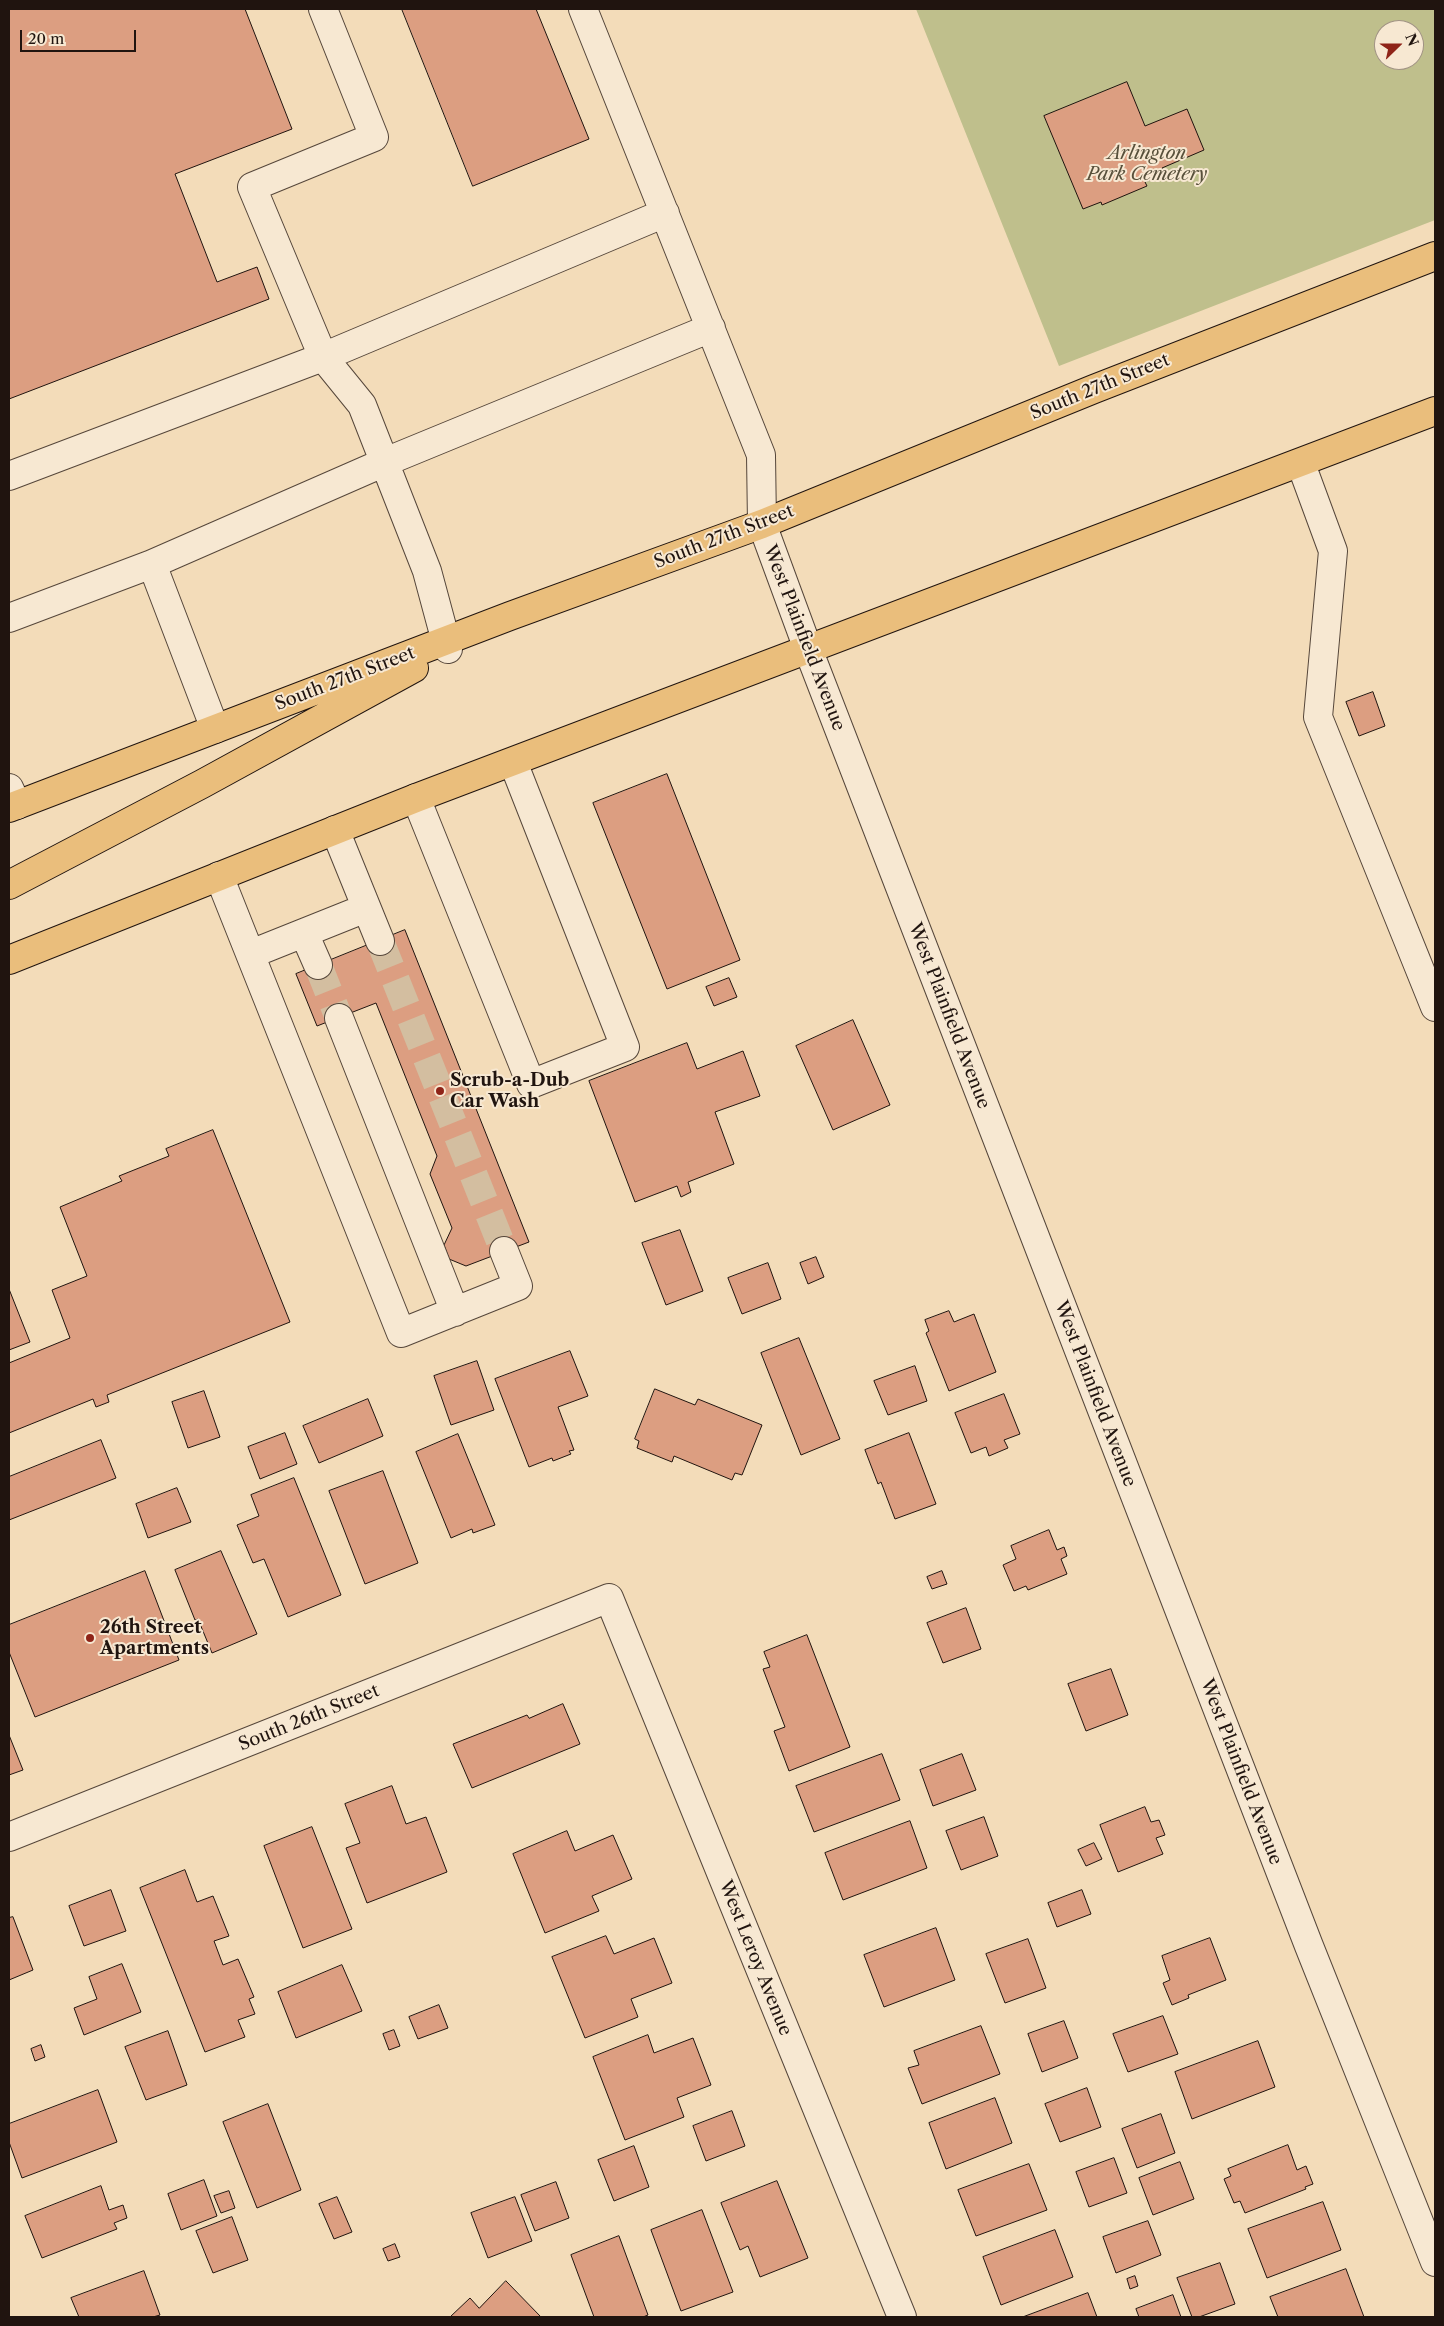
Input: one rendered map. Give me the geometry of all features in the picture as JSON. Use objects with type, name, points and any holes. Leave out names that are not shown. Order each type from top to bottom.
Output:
[{"type":"main road","name":"South 27th Street","points":[[12,800],[446,645],[510,616],[762,524],[1085,393],[1435,256]]},
{"type":"main road","points":[[9,960],[416,798],[1301,464],[1435,411]]},
{"type":"main road","points":[[9,885],[202,784],[446,645]]},
{"type":"street","points":[[323,9],[374,137],[252,187],[323,357],[362,405],[427,570],[446,645]]},
{"type":"street","name":"West Plainfield Avenue","points":[[583,9],[761,455],[762,524],[808,649],[1309,1946],[1435,2262]]},
{"type":"street","points":[[9,476],[323,357],[665,213]]},
{"type":"street","points":[[9,618],[152,564],[385,462],[711,328]]},
{"type":"street","points":[[1301,464],[1333,551],[1318,717],[1435,1007]]},
{"type":"street","points":[[152,564],[215,729]]},
{"type":"street","points":[[416,798],[531,1084],[625,1047],[513,762]]},
{"type":"street","points":[[335,830],[380,940]]},
{"type":"street","points":[[219,876],[401,1332],[518,1286],[504,1251]]},
{"type":"street","points":[[251,954],[366,908]]},
{"type":"street","points":[[304,933],[318,965]]},
{"type":"street","points":[[339,1018],[455,1312]]},
{"type":"street","name":"South 26th Street","points":[[9,1837],[609,1598]]},
{"type":"street","name":"West Leroy Avenue","points":[[609,1598],[902,2317]]},
{"type":"green space","name":"Arlington Park Cemetery","points":[[916,9],[1435,9],[1435,220],[1059,366]]},
{"type":"building","points":[[9,9],[245,9],[292,129],[175,174],[217,282],[257,267],[269,299],[9,399]]},
{"type":"building","points":[[402,9],[536,9],[589,139],[473,186]]},
{"type":"building","points":[[1127,82],[1145,126],[1187,109],[1204,150],[1162,168],[1165,174],[1145,182],[1147,186],[1102,205],[1101,202],[1083,209],[1044,116]]},
{"type":"building","points":[[1373,692],[1385,726],[1359,736],[1346,702]]},
{"type":"building","points":[[667,774],[740,960],[667,989],[593,803]]},
{"type":"building","name":"Scrub-a-Dub Car Wash","points":[[405,930],[529,1242],[466,1266],[449,1259],[444,1245],[452,1228],[430,1174],[437,1156],[376,1003],[317,1026],[296,974]]},
{"type":"building","points":[[729,978],[737,997],[714,1006],[706,987]]},
{"type":"building","points":[[853,1020],[890,1105],[833,1130],[796,1046]]},
{"type":"building","points":[[687,1043],[697,1069],[743,1051],[760,1096],[715,1112],[734,1164],[688,1182],[691,1192],[681,1197],[677,1186],[635,1202],[589,1081]]},
{"type":"building","points":[[213,1130],[290,1322],[107,1395],[109,1402],[96,1407],[93,1399],[9,1433],[9,1363],[70,1338],[52,1290],[87,1276],[60,1207],[122,1181],[119,1176],[169,1156],[166,1149]]},
{"type":"building","points":[[680,1230],[703,1291],[666,1305],[642,1243]]},
{"type":"building","points":[[816,1257],[824,1277],[808,1284],[800,1263]]},
{"type":"building","points":[[768,1263],[781,1299],[742,1314],[728,1278]]},
{"type":"building","points":[[9,1289],[30,1342],[9,1350]]},
{"type":"building","points":[[949,1311],[954,1322],[974,1314],[996,1372],[949,1391],[926,1333],[929,1331],[925,1320]]},
{"type":"building","points":[[799,1338],[840,1439],[801,1455],[761,1353]]},
{"type":"building","points":[[570,1351],[588,1396],[558,1407],[574,1450],[569,1451],[571,1454],[553,1461],[552,1458],[529,1467],[495,1379]]},
{"type":"building","points":[[477,1361],[494,1410],[451,1425],[434,1376]]},
{"type":"building","points":[[915,1366],[927,1401],[888,1415],[874,1381]]},
{"type":"building","points":[[655,1389],[695,1405],[698,1399],[762,1425],[742,1475],[735,1473],[732,1480],[674,1456],[672,1462],[637,1448],[639,1441],[635,1439]]},
{"type":"building","points":[[204,1391],[220,1437],[188,1448],[172,1402]]},
{"type":"building","points":[[1004,1394],[1020,1434],[1004,1440],[1008,1448],[989,1456],[986,1447],[971,1453],[955,1413]]},
{"type":"building","points":[[368,1399],[383,1436],[319,1463],[303,1426]]},
{"type":"building","points":[[285,1433],[297,1464],[260,1479],[248,1447]]},
{"type":"building","points":[[909,1433],[936,1504],[895,1519],[881,1482],[878,1484],[865,1450]]},
{"type":"building","points":[[458,1434],[495,1525],[473,1533],[472,1529],[451,1538],[416,1452]]},
{"type":"building","points":[[101,1440],[116,1478],[9,1520],[9,1477]]},
{"type":"building","points":[[383,1471],[418,1563],[365,1584],[329,1491]]},
{"type":"building","points":[[294,1478],[341,1595],[288,1617],[264,1559],[253,1563],[237,1525],[259,1516],[251,1495]]},
{"type":"building","points":[[177,1488],[191,1522],[148,1538],[136,1504]]},
{"type":"building","points":[[1049,1530],[1057,1550],[1064,1547],[1067,1556],[1061,1559],[1067,1574],[1028,1590],[1026,1586],[1014,1591],[1003,1565],[1016,1559],[1011,1546]]},
{"type":"building","points":[[221,1551],[257,1634],[212,1653],[198,1619],[195,1620],[175,1570]]},
{"type":"building","name":"26th Street Apartments","points":[[145,1571],[179,1660],[35,1717],[9,1652],[9,1625]]},
{"type":"building","points":[[942,1571],[947,1584],[932,1589],[927,1577]]},
{"type":"building","points":[[966,1608],[981,1649],[943,1663],[927,1623]]},
{"type":"building","points":[[807,1635],[850,1747],[789,1771],[774,1731],[785,1727],[763,1669],[770,1667],[764,1652]]},
{"type":"building","points":[[1111,1669],[1128,1715],[1086,1731],[1068,1684]]},
{"type":"building","points":[[563,1704],[580,1744],[472,1788],[453,1744],[527,1715],[529,1718]]},
{"type":"building","points":[[9,1735],[23,1770],[9,1775]]},
{"type":"building","points":[[882,1754],[900,1800],[814,1832],[796,1786]]},
{"type":"building","points":[[962,1754],[976,1790],[933,1806],[920,1770]]},
{"type":"building","points":[[392,1786],[406,1824],[426,1817],[447,1872],[367,1903],[346,1848],[360,1843],[345,1804]]},
{"type":"building","points":[[1145,1807],[1151,1822],[1159,1820],[1165,1835],[1156,1838],[1163,1854],[1118,1872],[1100,1825]]},
{"type":"building","points":[[984,1817],[998,1856],[961,1870],[946,1831]]},
{"type":"building","points":[[910,1821],[927,1868],[843,1900],[825,1853]]},
{"type":"building","points":[[312,1827],[352,1929],[303,1948],[264,1846]]},
{"type":"building","points":[[567,1831],[575,1851],[613,1835],[632,1879],[592,1896],[599,1911],[545,1933],[513,1854]]},
{"type":"building","points":[[1094,1843],[1102,1859],[1086,1866],[1078,1850]]},
{"type":"building","points":[[185,1870],[197,1902],[213,1896],[229,1936],[214,1941],[223,1965],[238,1959],[254,1997],[249,1999],[255,2014],[238,2020],[245,2037],[205,2052],[140,1888]]},
{"type":"building","points":[[111,1890],[126,1931],[84,1946],[69,1906]]},
{"type":"building","points":[[1082,1890],[1091,1914],[1057,1927],[1048,1903]]},
{"type":"building","points":[[13,1917],[33,1970],[9,1980],[9,1918]]},
{"type":"building","points":[[936,1928],[955,1980],[884,2007],[864,1955]]},
{"type":"building","points":[[606,1936],[614,1954],[654,1938],[672,1983],[631,1999],[638,2017],[585,2038],[552,1957]]},
{"type":"building","points":[[1210,1938],[1226,1980],[1188,1995],[1189,1998],[1172,2005],[1163,1983],[1170,1980],[1162,1956]]},
{"type":"building","points":[[1028,1939],[1046,1988],[1005,2003],[986,1954]]},
{"type":"building","points":[[122,1964],[141,2012],[84,2035],[74,2008],[97,1999],[89,1977]]},
{"type":"building","points":[[342,1965],[362,2011],[296,2038],[278,1992]]},
{"type":"building","points":[[439,2005],[448,2028],[418,2039],[409,2017]]},
{"type":"building","points":[[1163,2016],[1178,2054],[1128,2072],[1113,2034]]},
{"type":"building","points":[[1064,2021],[1078,2058],[1042,2072],[1028,2034]]},
{"type":"building","points":[[981,2026],[1000,2074],[922,2104],[908,2068],[919,2065],[914,2051]]},
{"type":"building","points":[[394,2030],[400,2046],[389,2050],[383,2034]]},
{"type":"building","points":[[168,2031],[187,2085],[146,2100],[125,2047]]},
{"type":"building","points":[[648,2035],[654,2053],[693,2038],[711,2085],[677,2098],[684,2117],[625,2140],[593,2057]]},
{"type":"building","points":[[1258,2041],[1275,2087],[1192,2119],[1175,2072]]},
{"type":"building","points":[[41,2045],[45,2057],[35,2061],[31,2049]]},
{"type":"building","points":[[1087,2088],[1101,2127],[1060,2142],[1045,2104]]},
{"type":"building","points":[[98,2090],[117,2142],[22,2178],[9,2142],[9,2124]]},
{"type":"building","points":[[995,2098],[1012,2143],[946,2169],[929,2123]]},
{"type":"building","points":[[268,2104],[301,2190],[257,2208],[223,2122]]},
{"type":"building","points":[[732,2111],[745,2146],[706,2161],[693,2126]]},
{"type":"building","points":[[1161,2114],[1175,2153],[1137,2168],[1122,2129]]},
{"type":"building","points":[[1288,2145],[1297,2170],[1306,2166],[1313,2184],[1305,2187],[1306,2189],[1245,2213],[1240,2201],[1234,2203],[1224,2179],[1231,2176],[1228,2169]]},
{"type":"building","points":[[634,2146],[649,2187],[614,2201],[598,2160]]},
{"type":"building","points":[[1114,2158],[1127,2193],[1089,2207],[1076,2172]]},
{"type":"building","points":[[1180,2162],[1194,2199],[1153,2215],[1139,2178]]},
{"type":"building","points":[[1029,2164],[1047,2210],[976,2236],[958,2190]]},
{"type":"building","points":[[204,2180],[217,2216],[181,2230],[168,2194]]},
{"type":"building","points":[[777,2181],[808,2258],[760,2277],[748,2246],[740,2250],[721,2203]]},
{"type":"building","points":[[556,2182],[569,2218],[535,2231],[521,2195]]},
{"type":"building","points":[[101,2186],[109,2210],[123,2205],[127,2218],[114,2223],[117,2229],[42,2258],[25,2216]]},
{"type":"building","points":[[229,2191],[235,2208],[221,2213],[214,2196]]},
{"type":"building","points":[[337,2197],[352,2232],[334,2239],[319,2204]]},
{"type":"building","points":[[515,2197],[532,2241],[488,2258],[471,2213]]},
{"type":"building","points":[[1323,2202],[1341,2250],[1267,2278],[1248,2229]]},
{"type":"building","points":[[702,2210],[733,2292],[681,2311],[651,2230]]},
{"type":"building","points":[[232,2217],[248,2260],[213,2273],[196,2231]]},
{"type":"building","points":[[1148,2221],[1161,2255],[1116,2273],[1103,2237]]},
{"type":"building","points":[[1055,2230],[1073,2277],[1001,2305],[983,2257]]},
{"type":"building","points":[[619,2236],[648,2315],[643,2317],[594,2317],[571,2255]]},
{"type":"building","points":[[395,2244],[400,2257],[388,2261],[383,2249]]},
{"type":"building","points":[[1220,2263],[1235,2304],[1199,2317],[1192,2317],[1177,2278]]},
{"type":"building","points":[[1346,2269],[1364,2317],[1278,2317],[1270,2297]]},
{"type":"building","points":[[144,2271],[160,2315],[153,2317],[79,2317],[71,2298]]},
{"type":"building","points":[[1135,2276],[1138,2286],[1130,2289],[1127,2279]]},
{"type":"building","points":[[506,2281],[541,2317],[450,2317],[470,2298],[479,2308]]},
{"type":"building","points":[[1088,2293],[1097,2317],[1023,2317]]},
{"type":"building","points":[[1173,2295],[1181,2317],[1139,2317],[1136,2309]]},
{"type":"tunnel","points":[[380,941],[504,1251]]},
{"type":"tunnel","points":[[318,965],[339,1018]]},
{"type":"place","name":"Scrub-a-Dub Car Wash","points":[[440,1091]]},
{"type":"place","name":"26th Street Apartments","points":[[90,1638]]}]
